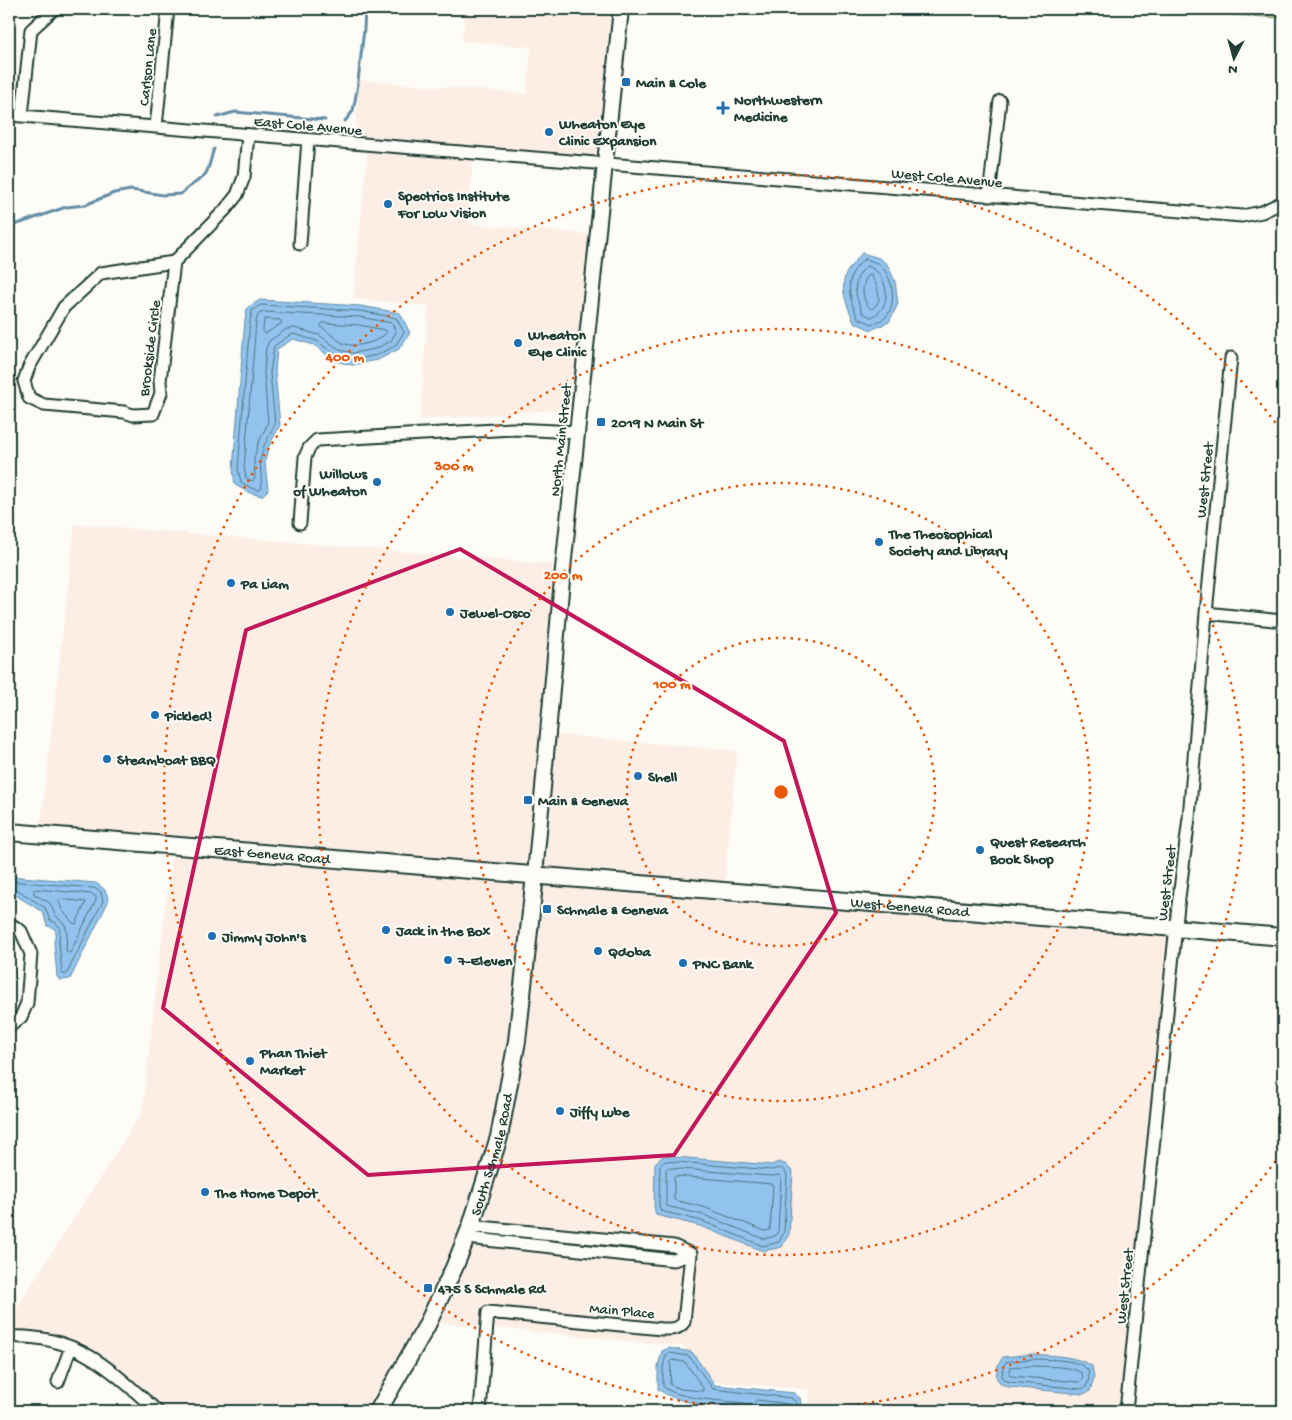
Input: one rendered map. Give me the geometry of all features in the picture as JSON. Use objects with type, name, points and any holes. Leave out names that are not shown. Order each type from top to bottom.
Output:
[{"type":"main road","name":"East Geneva Road","points":[[9,832],[535,875]]},
{"type":"main road","name":"West Geneva Road","points":[[535,875],[1283,937]]},
{"type":"main road","name":"South Schmale Road","points":[[378,1411],[426,1327],[469,1232],[500,1137],[517,1041],[535,875]]},
{"type":"street","points":[[22,116],[31,30],[54,9]]},
{"type":"street","name":"Carlson Lane","points":[[156,127],[168,9]]},
{"type":"street","name":"North Main Street","points":[[535,875],[563,569],[621,9]]},
{"type":"street","points":[[989,196],[1000,101]]},
{"type":"street","name":"East Cole Avenue","points":[[9,115],[605,164]]},
{"type":"street","points":[[174,262],[225,210],[237,195],[244,177],[248,135]]},
{"type":"street","points":[[300,244],[308,140]]},
{"type":"street","name":"West Cole Avenue","points":[[605,164],[1242,216],[1262,212],[1283,202]]},
{"type":"street","name":"Brookside Circle","points":[[174,262],[160,381],[162,393],[153,414],[133,415],[124,412],[44,405],[29,398],[24,381],[29,367],[64,307],[101,273],[174,262]]},
{"type":"street","name":"West Street","points":[[1126,1411],[1175,929],[1189,818],[1206,613],[1231,358]]},
{"type":"street","points":[[300,523],[305,457],[308,448],[317,440],[513,429],[577,432]]},
{"type":"street","points":[[1206,613],[1283,621]]},
{"type":"street","points":[[9,923],[21,931],[31,954],[27,1003],[21,1017],[9,1027]]},
{"type":"street","name":"Main Place","points":[[469,1232],[674,1260],[691,1254],[684,1322],[676,1329],[488,1312],[480,1411]]},
{"type":"street","points":[[9,1337],[50,1340],[94,1358],[157,1411]]},
{"type":"street","points":[[58,1382],[71,1347]]},
{"type":"highlighted area","points":[[460,549],[784,741],[836,913],[674,1155],[368,1175],[163,1008],[246,630]]},
{"type":"shaded area","points":[[465,9],[617,9],[603,161],[354,141],[359,80],[527,94],[531,47],[462,41]]},
{"type":"shaded area","points":[[368,148],[473,156],[468,224],[597,235],[579,408],[420,420],[428,306],[353,299]]},
{"type":"shaded area","points":[[75,524],[562,565],[526,871],[40,831]]},
{"type":"shaded area","points":[[552,734],[737,751],[724,889],[535,872]]},
{"type":"shaded area","points":[[172,848],[527,878],[505,1090],[463,1234],[422,1324],[372,1411],[163,1411],[140,1391],[74,1345],[9,1335],[9,1320],[142,1112]]},
{"type":"shaded area","points":[[540,882],[1170,932],[1119,1411],[808,1411],[810,1390],[706,1381],[683,1346],[431,1322],[473,1232]]},
{"type":"green space","points":[[1128,9],[1283,9],[1283,18]]},
{"type":"water","points":[[862,253],[879,258],[887,264],[895,281],[898,304],[889,322],[871,330],[854,322],[847,304],[843,284],[847,272]]},
{"type":"water","points":[[260,300],[361,306],[400,313],[410,333],[399,349],[378,360],[352,365],[335,361],[314,345],[293,339],[277,349],[275,372],[280,425],[268,448],[265,462],[268,490],[262,496],[250,493],[235,485],[233,469],[245,320],[247,308]]},
{"type":"water","points":[[9,876],[96,883],[105,891],[108,902],[70,979],[60,980],[57,977],[54,942],[56,931],[52,927],[47,926],[43,912],[9,893]]},
{"type":"water","points":[[663,1156],[772,1165],[778,1162],[785,1164],[793,1172],[789,1234],[782,1247],[763,1251],[700,1226],[656,1215],[654,1206],[655,1163]]},
{"type":"water","points":[[669,1348],[692,1352],[715,1385],[794,1393],[800,1398],[802,1411],[745,1411],[744,1408],[688,1402],[667,1395],[658,1389],[658,1366],[662,1351]]},
{"type":"water","points":[[1033,1354],[1071,1358],[1092,1366],[1094,1379],[1090,1391],[1083,1394],[1009,1387],[1001,1384],[996,1377],[998,1365],[1003,1357]]},
{"type":"waterway","points":[[345,121],[353,111],[357,90],[365,9]]},
{"type":"waterway","points":[[217,117],[235,112],[325,120]]},
{"type":"waterway","points":[[9,227],[66,207],[85,205],[114,193],[131,190],[163,195],[181,194],[206,173],[214,149]]},
{"type":"place","name":"Main & Cole","points":[[626,82]]},
{"type":"place","name":"Northwestern Medicine","points":[[723,108]]},
{"type":"place","name":"Wheaton Eye Clinic Expansion","points":[[549,132]]},
{"type":"place","name":"Spectrios Institute For Low Vision","points":[[388,204]]},
{"type":"place","name":"Wheaton Eye Clinic","points":[[518,343]]},
{"type":"place","name":"2019 N Main St","points":[[601,422]]},
{"type":"place","name":"Willows of Wheaton","points":[[377,482]]},
{"type":"place","name":"The Theosophical Society and Library","points":[[879,542]]},
{"type":"place","name":"Pa Liam","points":[[231,583]]},
{"type":"place","name":"Jewel-Osco","points":[[450,612]]},
{"type":"place","name":"Pickled!","points":[[155,715]]},
{"type":"place","name":"Steamboat BBQ","points":[[107,759]]},
{"type":"place","name":"Shell","points":[[638,776]]},
{"type":"place","name":"Main & Geneva","points":[[528,800]]},
{"type":"place","name":"Quest Research Book Shop","points":[[980,850]]},
{"type":"place","name":"Schmale & Geneva","points":[[547,909]]},
{"type":"place","name":"Jack in the Box","points":[[386,930]]},
{"type":"place","name":"Jimmy John's","points":[[212,936]]},
{"type":"place","name":"Qdoba","points":[[598,951]]},
{"type":"place","name":"7-Eleven","points":[[448,960]]},
{"type":"place","name":"PNC Bank","points":[[683,963]]},
{"type":"place","name":"Phan Thiet Market","points":[[250,1061]]},
{"type":"place","name":"Jiffy Lube","points":[[560,1111]]},
{"type":"place","name":"The Home Depot","points":[[205,1192]]},
{"type":"place","name":"475 S Schmale Rd","points":[[428,1288]]}]
